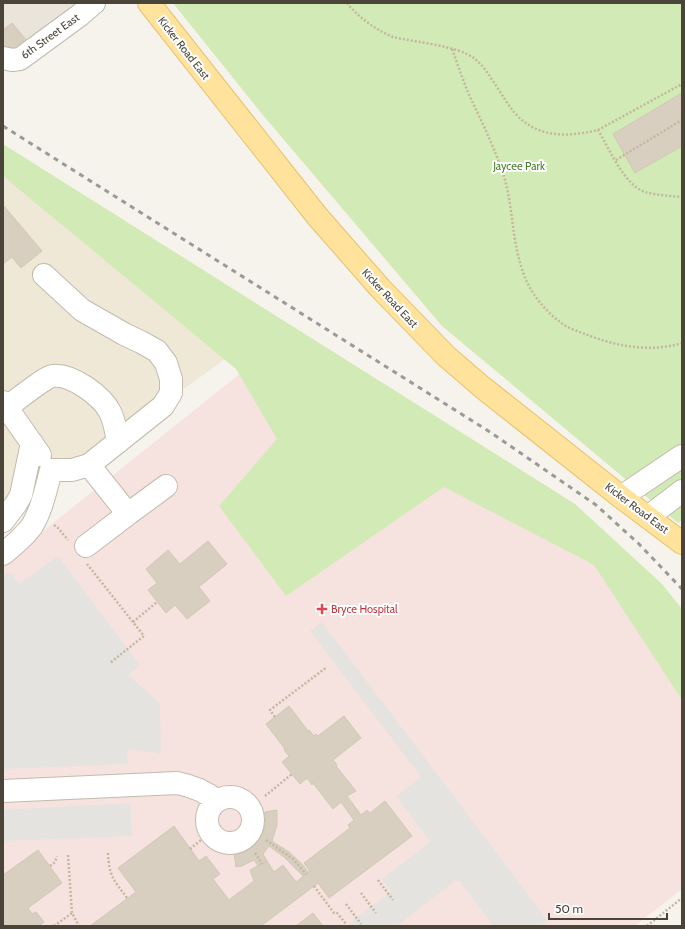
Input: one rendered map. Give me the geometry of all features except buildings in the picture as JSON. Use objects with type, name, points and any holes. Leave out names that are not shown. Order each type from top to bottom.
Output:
[{"type":"main road","name":"Kicker Road East","points":[[149,3],[308,204],[380,288],[446,356],[482,387],[682,543]]},
{"type":"street","name":"6th Street East","points":[[3,58],[12,60],[20,59],[63,28],[94,3]]},
{"type":"street","points":[[44,275],[82,310],[157,351],[166,363],[172,379],[171,393],[163,406],[89,465],[72,470],[51,470]]},
{"type":"street","points":[[51,470],[5,404],[51,376],[66,376],[86,387],[98,398],[109,410],[115,424],[118,442]]},
{"type":"street","points":[[3,521],[21,495],[32,443]]},
{"type":"street","points":[[621,496],[682,456]]},
{"type":"street","points":[[89,465],[128,514]]},
{"type":"street","points":[[3,554],[17,542],[31,526],[40,509],[51,470]]},
{"type":"street","points":[[81,551],[166,486]]},
{"type":"street","points":[[648,516],[682,492]]},
{"type":"street","points":[[3,791],[177,782],[194,786],[207,793],[217,801]]},
{"type":"path","points":[[347,3],[362,18],[382,33],[393,38],[464,52],[483,66],[515,113],[537,130],[550,134],[580,134],[598,130],[682,84]]},
{"type":"path","points":[[452,49],[470,96],[488,135],[505,181],[516,251],[522,271],[540,302],[550,314],[562,324],[594,338],[614,344],[650,348],[667,347],[682,343]]},
{"type":"path","points":[[616,160],[682,120]]},
{"type":"path","points":[[598,130],[628,179],[635,186],[644,192],[682,197]]},
{"type":"path","points":[[48,522],[58,528],[81,551],[144,636],[110,663]]},
{"type":"path","points":[[133,622],[157,602]]},
{"type":"path","points":[[275,717],[270,710],[327,666]]},
{"type":"path","points":[[265,796],[292,774]]},
{"type":"path","points":[[190,849],[201,840]]},
{"type":"path","points":[[266,840],[293,859],[306,874]]},
{"type":"path","points":[[108,853],[110,871],[127,898]]},
{"type":"path","points":[[255,853],[262,864]]},
{"type":"path","points":[[68,855],[72,913],[79,926]]},
{"type":"path","points":[[50,866],[55,862],[57,856]]},
{"type":"path","points":[[378,880],[393,900]]},
{"type":"path","points":[[314,886],[334,913],[337,913],[346,924]]},
{"type":"path","points":[[361,893],[376,912]]},
{"type":"path","points":[[647,926],[682,898]]},
{"type":"path","points":[[346,904],[361,924]]},
{"type":"path","points":[[54,926],[72,913]]},
{"type":"shaded area","points":[[3,3],[80,3],[3,62]]},
{"type":"shaded area","points":[[3,168],[251,340],[3,521]]},
{"type":"shaded area","name":"Bryce Hospital","points":[[266,353],[546,500],[682,655],[682,889],[635,926],[3,926],[3,563]]},
{"type":"shaded area","points":[[58,556],[140,665],[128,675],[160,703],[161,754],[132,749],[127,751],[128,764],[3,769],[3,577],[10,572],[19,584]]},
{"type":"shaded area","points":[[322,622],[548,921],[541,926],[491,926],[491,923],[460,881],[455,881],[397,926],[352,926],[349,923],[391,891],[382,879],[428,844],[429,840],[396,797],[421,777],[310,631]]},
{"type":"shaded area","points":[[130,803],[132,836],[3,841],[3,810]]},
{"type":"green space","name":"Jaycee Park","points":[[173,3],[682,3],[682,520],[678,523],[442,326],[262,114]]},
{"type":"green space","points":[[3,144],[575,504],[662,584],[682,609],[682,700],[594,565],[444,487],[286,596],[219,506],[277,439],[236,369],[3,176]]},
{"type":"railway","points":[[3,126],[490,432],[596,505],[639,544],[682,589]]},
{"type":"place","name":"Bryce Hospital","points":[[322,609]]}]
